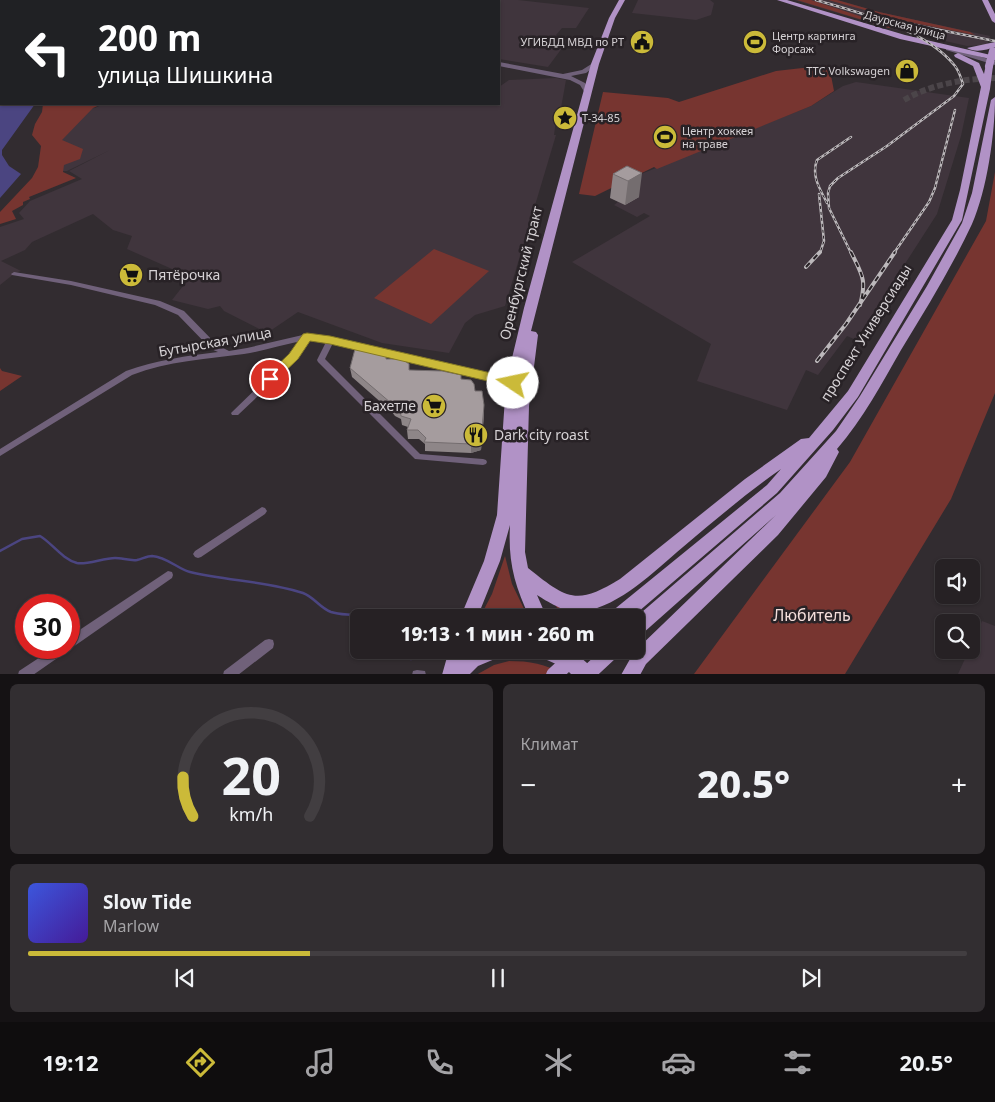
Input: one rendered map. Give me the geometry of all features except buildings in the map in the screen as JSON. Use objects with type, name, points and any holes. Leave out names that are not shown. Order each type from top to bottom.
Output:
[{"type":"main road","name":"Оренбургский тракт","points":[[472,609],[492,561],[505,515],[513,383],[530,308],[595,64],[612,18],[622,0]]},
{"type":"main road","name":"Оренбургский тракт","points":[[534,609],[527,594],[520,571],[517,535],[522,406],[531,340],[592,90],[614,26],[628,0]]},
{"type":"main road","name":"Даурская улица","points":[[780,0],[948,49],[994,54]]},
{"type":"main road","name":"Даурская улица","points":[[789,0],[862,24]]},
{"type":"main road","points":[[985,0],[995,21]]},
{"type":"main road","points":[[993,0],[995,4]]},
{"type":"main road","points":[[862,24],[994,54]]},
{"type":"main road","points":[[862,24],[968,48],[985,48],[994,54]]},
{"type":"main road","points":[[862,24],[968,59],[976,66],[986,89]]},
{"type":"main road","name":"проспект Универсиады","points":[[645,619],[785,497],[834,431],[852,394],[957,220],[965,190],[976,126],[994,54]]},
{"type":"main road","name":"проспект Универсиады","points":[[626,609],[642,594],[772,488],[865,400],[934,286],[967,223],[977,193],[992,127],[995,100]]},
{"type":"main road","points":[[520,571],[544,591],[567,602],[580,605],[602,599],[626,584],[750,483],[834,431]]},
{"type":"main road","points":[[630,674],[640,658],[772,530],[821,473],[834,431]]},
{"type":"main road","points":[[452,674],[456,659]]},
{"type":"main road","points":[[452,674],[474,659]]},
{"type":"main road","points":[[564,659],[586,674]]},
{"type":"main road","points":[[570,659],[586,674]]},
{"type":"main road","points":[[554,674],[571,659]]},
{"type":"main road","points":[[586,674],[603,659]]},
{"type":"street","points":[[500,64],[560,75],[578,81],[587,92]]},
{"type":"street","points":[[560,75],[584,72],[595,64]]},
{"type":"street","points":[[14,274],[71,283],[156,303],[181,313],[214,347],[230,354]]},
{"type":"street","points":[[235,414],[294,356],[307,337]]},
{"type":"street","name":"Бутырская улица","points":[[0,453],[128,373],[181,359],[230,354],[307,337],[330,340],[513,383]]},
{"type":"street","points":[[330,340],[321,360],[418,457],[483,462]]},
{"type":"street","points":[[198,554],[262,511]]},
{"type":"street","points":[[80,635],[168,575]]},
{"type":"street","points":[[228,674],[269,644]]},
{"type":"street","points":[[22,674],[45,659]]},
{"type":"shaded area","points":[[500,0],[518,0],[589,8],[576,28],[562,28],[556,35],[558,38],[568,40],[548,67],[500,59]]},
{"type":"shaded area","points":[[638,0],[710,0],[714,3],[711,15],[696,20],[632,13]]},
{"type":"shaded area","points":[[794,0],[838,0],[879,12],[990,36],[987,45],[967,46],[888,28]]},
{"type":"shaded area","points":[[556,78],[566,80],[559,119],[556,120],[554,135],[556,135],[505,306],[475,315],[465,323],[449,353],[382,343],[298,312],[267,333],[224,311],[220,306],[208,309],[172,300],[190,277],[127,249],[132,236],[113,230],[93,214],[32,242],[25,250],[1,261],[21,271],[15,273],[0,285],[0,227],[24,219],[19,213],[30,201],[82,179],[69,171],[110,150],[67,171],[39,171],[80,109],[95,108],[101,105],[500,105],[500,86],[509,80]]},
{"type":"shaded area","points":[[856,82],[969,98],[961,136],[937,214],[856,340],[847,336],[818,375],[806,370],[787,410],[697,381],[711,344],[572,262],[650,216],[644,213],[637,217],[614,205],[618,202],[610,198],[620,192],[626,180],[811,106],[843,86]]},
{"type":"shaded area","points":[[0,105],[34,105],[2,150],[2,155],[9,166],[21,174],[0,198]]},
{"type":"shaded area","points":[[982,621],[995,626],[995,674],[958,674],[965,659],[980,659],[980,625]]},
{"type":"green space","points":[[797,0],[811,0],[896,28],[889,28]]},
{"type":"green space","points":[[828,0],[837,0],[879,12],[970,32],[975,35],[909,22]]},
{"type":"green space","name":"Центр хоккея на траве","points":[[829,65],[834,91],[811,106],[657,169],[654,167],[595,196],[579,194],[603,92],[668,98],[679,102],[776,71]]},
{"type":"green space","points":[[43,105],[100,105],[93,108],[62,140],[83,149],[80,159],[64,165],[63,172],[76,178],[29,197],[30,199],[23,202],[23,205],[12,211],[16,219],[0,224],[0,212],[32,178],[38,167],[41,146],[32,135],[35,124],[42,112]]},
{"type":"green space","name":"Любитель","points":[[995,172],[995,393],[951,499],[845,674],[694,674],[850,462],[986,221]]},
{"type":"green space","points":[[434,249],[489,271],[431,324],[374,298]]},
{"type":"green space","points":[[0,368],[2,371],[22,376],[0,391]]},
{"type":"green space","points":[[505,556],[512,584],[524,609],[484,609],[492,594]]},
{"type":"green space","points":[[552,600],[585,609],[558,609]]},
{"type":"green space","points":[[509,661],[524,662],[551,668],[562,674],[478,674],[494,665]]},
{"type":"waterway","points":[[0,551],[22,539],[40,536],[62,555],[77,563],[111,558],[139,560],[150,556],[157,557],[190,572],[275,586],[303,593],[331,612],[350,615]]},
{"type":"tunnel","points":[[904,100],[948,83],[995,78]]},
{"type":"railway","points":[[816,0],[872,17],[910,32],[943,53],[959,72],[963,84],[954,96],[887,146],[838,178],[830,186],[828,193],[829,208],[851,253]]},
{"type":"railway","points":[[895,21],[995,41]]},
{"type":"railway","points":[[894,253],[929,202],[935,188],[955,110]]},
{"type":"railway","points":[[827,203],[816,177],[815,166],[817,160],[851,137]]},
{"type":"railway","points":[[819,194],[824,241],[820,253]]},
{"type":"railway","points":[[806,267],[820,252]]},
{"type":"railway","points":[[851,252],[862,277],[863,289],[860,303]]},
{"type":"railway","points":[[860,303],[895,252]]},
{"type":"railway","points":[[817,361],[860,303]]},
{"type":"place","name":"УГИБДД МВД по РТ","points":[[642,42]]},
{"type":"place","name":"Центр картинга Форсаж","points":[[755,42]]},
{"type":"place","name":"ТТС Volkswagen","points":[[907,71]]},
{"type":"place","name":"T-34-85","points":[[565,118]]},
{"type":"place","name":"Центр хоккея на траве","points":[[665,137]]},
{"type":"place","name":"Пятёрочка","points":[[131,275]]},
{"type":"place","name":"Бахетле","points":[[434,406]]},
{"type":"place","name":"Dark city roast","points":[[476,435]]},
{"type":"route","points":[[270,379],[294,356],[307,337],[330,340],[513,383]]}]
